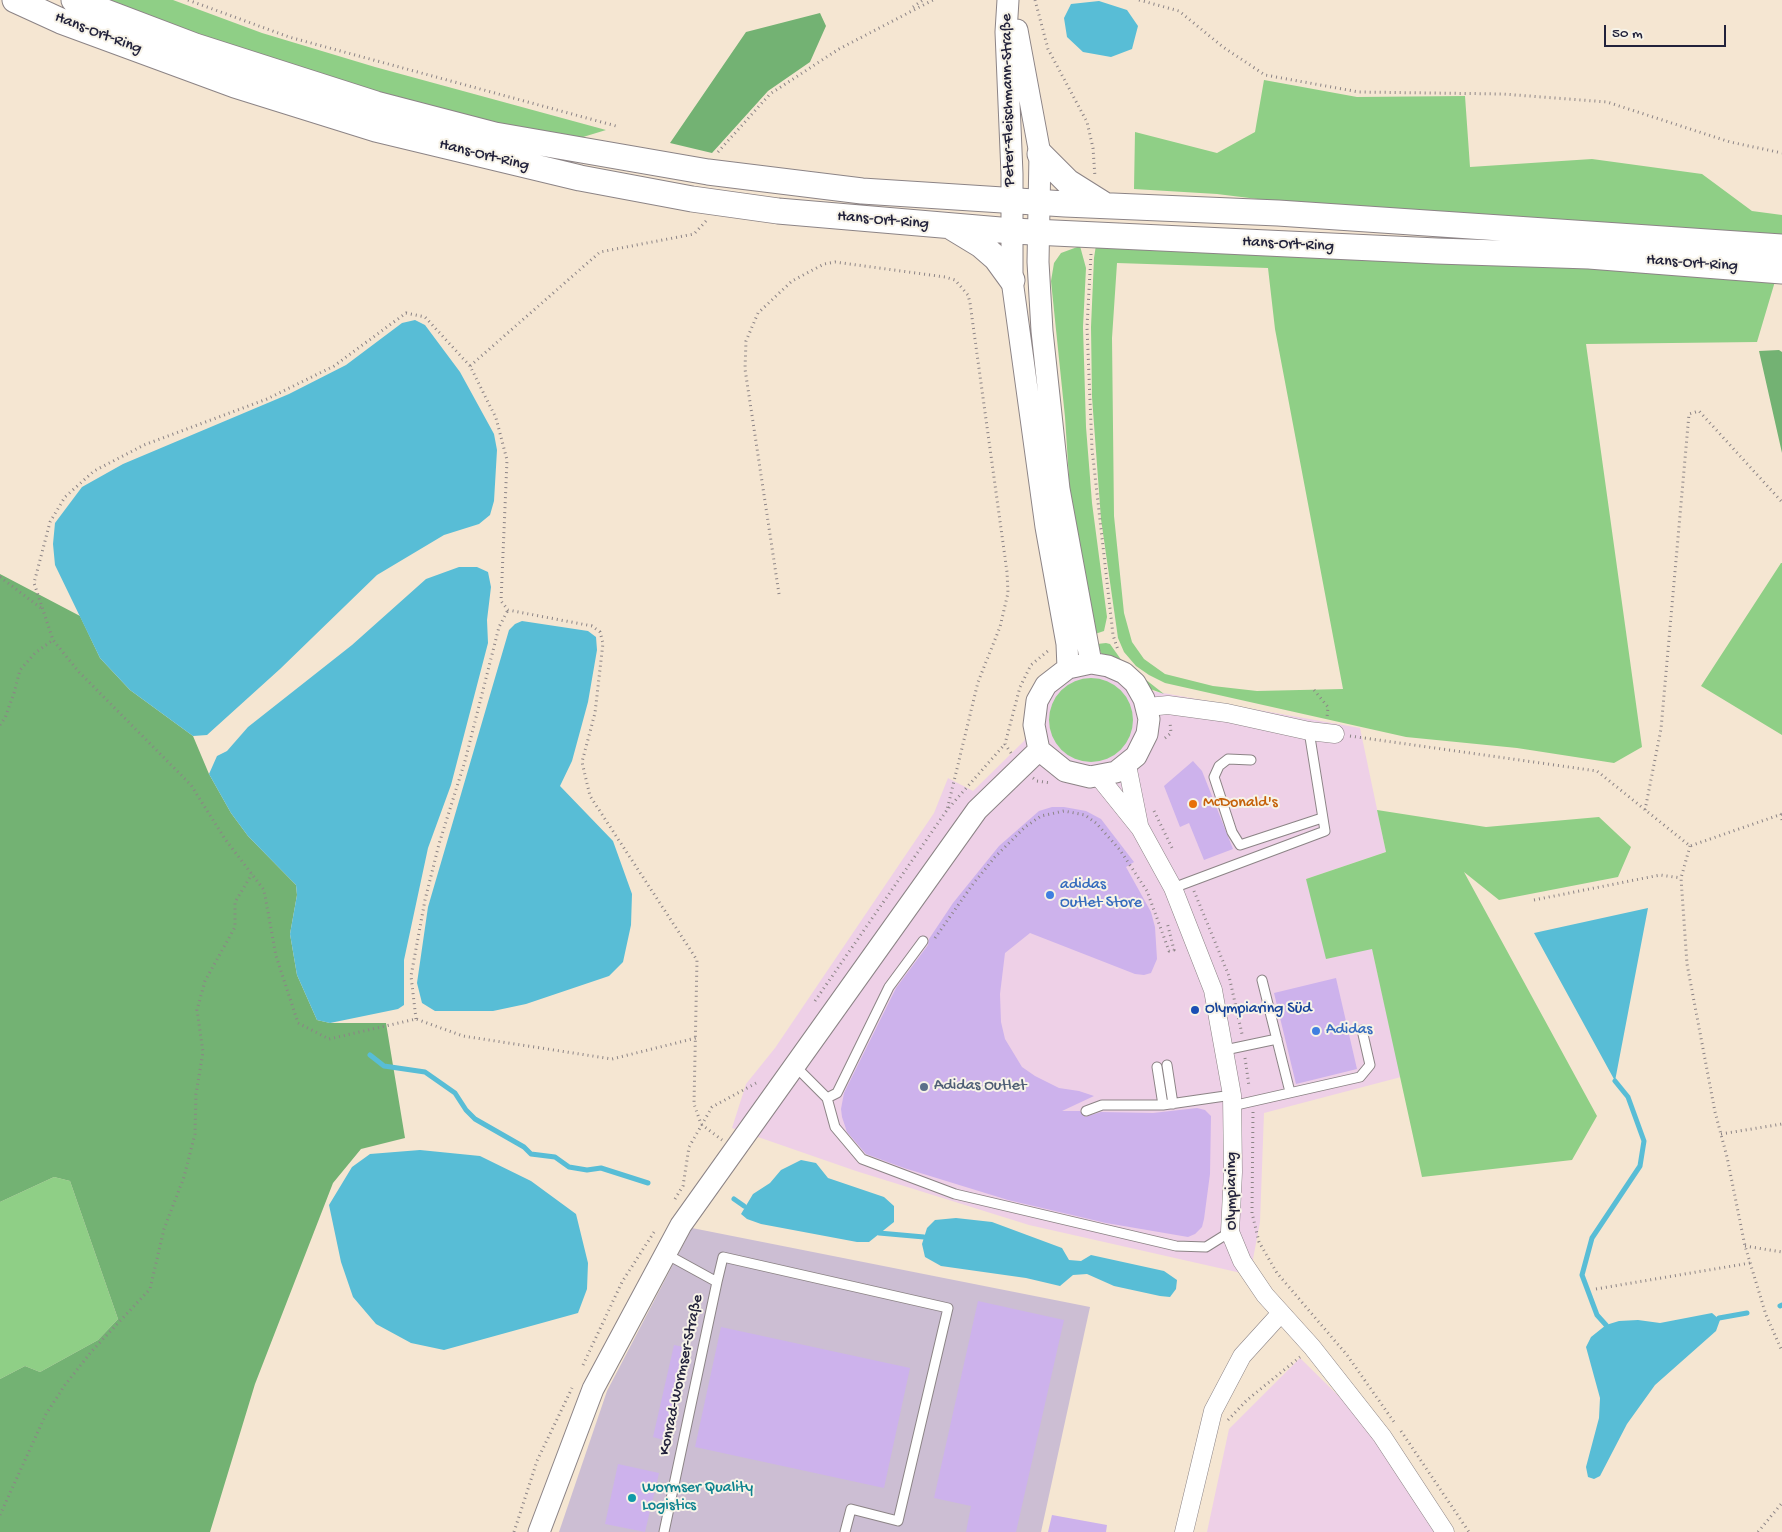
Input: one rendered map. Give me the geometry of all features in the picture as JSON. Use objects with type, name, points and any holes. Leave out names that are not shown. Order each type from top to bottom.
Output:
[{"type":"main road","name":"Hans-Ort-Ring","points":[[15,0],[61,21],[236,85],[376,128],[484,156],[596,181],[692,199],[778,211],[1039,233],[1588,256],[1782,271]]},
{"type":"main road","name":"Hans-Ort-Ring","points":[[74,0],[195,46],[376,104],[494,135],[718,173],[862,191],[1039,202],[1278,213],[1782,247]]},
{"type":"main road","points":[[1040,154],[1068,182],[1105,205]]},
{"type":"main road","points":[[951,227],[981,245],[996,258],[1012,280]]},
{"type":"street","name":"Peter-Fleischmann-Straße","points":[[1009,0],[1006,32],[1012,200],[1012,280],[1046,527],[1067,644],[1068,668]]},
{"type":"street","name":"Peter-Fleischmann-Straße","points":[[1009,0],[1040,154],[1038,262],[1042,331],[1059,489],[1090,663]]},
{"type":"street","points":[[1158,706],[1142,747],[1127,765],[1116,772],[1099,777],[1080,776],[1065,771],[1039,750],[1034,725],[1038,701],[1046,685],[1068,668],[1090,663],[1108,666],[1124,673],[1158,706],[1227,713],[1323,733]]},
{"type":"street","points":[[539,1532],[593,1389],[681,1225],[977,810],[1039,750]]},
{"type":"street","name":"Olympiaring","points":[[1127,765],[1140,828]]},
{"type":"street","name":"Olympiaring","points":[[1099,777],[1140,828],[1173,888],[1213,990],[1225,1050],[1232,1100],[1233,1172],[1230,1232],[1254,1281],[1312,1347],[1382,1436],[1445,1532]]},
{"type":"street","points":[[1184,1532],[1213,1411],[1242,1356],[1280,1312]]},
{"type":"lane","points":[[1173,888],[1324,831],[1322,818],[1323,733]]},
{"type":"lane","points":[[1251,760],[1228,759],[1219,766],[1214,777],[1232,832],[1240,845],[1322,818]]},
{"type":"lane","points":[[827,1098],[837,1093],[889,987],[923,941]]},
{"type":"lane","points":[[1262,980],[1290,1092]]},
{"type":"lane","points":[[1086,1111],[1102,1105],[1163,1105],[1232,1100],[1251,1101],[1360,1077],[1370,1065],[1362,1030]]},
{"type":"lane","points":[[1225,1050],[1277,1039]]},
{"type":"lane","points":[[1167,1065],[1173,1104]]},
{"type":"lane","points":[[795,1066],[827,1098],[835,1127],[862,1159],[955,1194],[1176,1246],[1206,1247],[1230,1232]]},
{"type":"lane","points":[[1157,1067],[1163,1105]]},
{"type":"lane","name":"Konrad-Wormser-Straße","points":[[664,1532],[718,1282],[666,1254]]},
{"type":"lane","points":[[718,1282],[723,1257],[948,1308],[898,1521],[851,1509],[845,1532]]},
{"type":"path","points":[[188,0],[289,37],[616,126]]},
{"type":"path","points":[[907,12],[923,0]]},
{"type":"path","points":[[716,154],[770,94],[839,49],[933,0]]},
{"type":"path","points":[[1035,0],[1048,48],[1087,122],[1094,148],[1095,177]]},
{"type":"path","points":[[1139,0],[1179,11],[1223,47],[1266,75],[1359,92],[1503,94],[1607,102],[1730,142],[1782,153]]},
{"type":"path","points":[[470,366],[600,252],[694,234],[710,217]]},
{"type":"path","points":[[1091,254],[1087,327],[1092,449],[1113,635],[1118,652],[1123,657]]},
{"type":"path","points":[[779,594],[745,369],[746,342],[758,313],[792,281],[824,264],[835,262],[956,280],[968,294],[970,303],[1008,593],[1000,627],[978,682],[947,810]]},
{"type":"path","points":[[696,1038],[612,1058],[463,1036],[416,1019],[329,1038],[298,1023],[276,956],[264,890],[225,839],[192,784],[79,672],[53,640],[34,583],[50,522],[65,497],[94,471],[144,445],[267,399],[325,370],[406,313],[425,317],[470,366],[496,418],[507,460],[501,601],[508,610],[592,626],[600,632],[603,643],[595,713],[582,762],[590,796],[697,960],[696,1038],[694,1104],[701,1124],[735,1148]]},
{"type":"path","points":[[1645,810],[1661,729],[1689,414],[1699,411],[1782,502]]},
{"type":"path","points":[[0,577],[42,608]]},
{"type":"path","points":[[416,1019],[411,976],[425,900],[439,844],[466,762],[499,628],[508,610]]},
{"type":"path","points":[[1087,640],[1113,635]]},
{"type":"path","points":[[0,725],[5,718],[14,694],[20,670],[36,653],[53,640]]},
{"type":"path","points":[[1054,784],[1037,781],[1021,768],[1005,744],[1020,687],[1031,665],[1048,650],[1067,644]]},
{"type":"path","points":[[1314,690],[1328,707],[1323,733],[1597,771],[1690,846]]},
{"type":"path","points":[[1158,706],[1171,733],[1159,744]]},
{"type":"path","points":[[1154,810],[1174,851]]},
{"type":"path","points":[[934,943],[937,934],[995,857],[1025,827],[1041,816],[1064,811],[1085,815],[1107,833],[1147,891],[1169,951],[1174,950]]},
{"type":"path","points":[[1690,846],[1781,814],[1782,820]]},
{"type":"path","points":[[1690,846],[1681,878],[1688,964],[1745,1246],[1766,1315],[1782,1351]]},
{"type":"path","points":[[0,1515],[43,1421],[65,1385],[91,1352],[150,1289],[164,1229],[184,1178],[195,1134],[196,1094],[203,1052],[197,1010],[206,981],[235,927],[235,902],[252,874]]},
{"type":"path","points":[[1534,900],[1660,875],[1681,878]]},
{"type":"path","points":[[1190,881],[1229,976],[1244,1046],[1254,1123],[1252,1213],[1259,1242],[1277,1273],[1327,1330],[1421,1460],[1469,1532]]},
{"type":"path","points":[[1237,1012],[1243,1011]]},
{"type":"path","points":[[1721,1134],[1782,1124]]},
{"type":"path","points":[[1745,1246],[1782,1252]]},
{"type":"path","points":[[1596,1289],[1750,1263]]},
{"type":"path","points":[[1226,1423],[1247,1400],[1312,1347],[1327,1330]]},
{"type":"path","points":[[1758,1532],[1782,1504]]},
{"type":"shaded area","points":[[1103,661],[1152,691],[1360,728],[1386,852],[1306,879],[1372,949],[1401,1077],[1264,1113],[1260,1222],[1250,1275],[1029,1225],[856,1171],[732,1128],[746,1084],[775,1048],[934,813],[948,778],[973,791],[1024,741],[1028,730],[1031,701]]},
{"type":"shaded area","points":[[692,1228],[1090,1307],[1041,1532],[559,1532],[607,1391]]},
{"type":"shaded area","points":[[1300,1358],[1362,1419],[1435,1532],[1207,1532],[1229,1429]]},
{"type":"green space","points":[[99,0],[173,0],[262,33],[375,67],[606,130],[570,141],[371,94]]},
{"type":"green space","points":[[820,13],[826,26],[810,62],[768,91],[712,153],[670,143],[746,32]]},
{"type":"green space","points":[[1264,80],[1357,97],[1465,96],[1470,167],[1592,159],[1702,174],[1752,211],[1782,215],[1782,239],[1306,205],[1217,194],[1134,189],[1135,132],[1217,153],[1255,132]]},
{"type":"green space","points":[[1096,245],[1164,246],[1776,278],[1757,342],[1586,344],[1642,747],[1614,763],[1517,748],[1406,737],[1165,683],[1136,666],[1124,652],[1118,638],[1101,519],[1092,397],[1091,327]],"holes":[[[1117,263],[1268,268],[1275,329],[1343,689],[1257,691],[1213,686],[1165,674],[1144,659],[1132,642],[1124,613],[1114,516],[1112,338]]]},
{"type":"green space","points":[[1080,246],[1086,268],[1083,327],[1086,427],[1092,503],[1107,617],[1104,631],[1095,634],[1071,509],[1065,417],[1051,281],[1054,263],[1061,253]]},
{"type":"green space","points":[[1779,350],[1782,352],[1782,453],[1759,351]]},
{"type":"green space","points":[[1782,563],[1782,735],[1701,686]]},
{"type":"green space","points":[[0,574],[80,616],[100,658],[130,690],[193,736],[209,774],[231,813],[248,836],[296,885],[297,895],[290,934],[297,975],[317,1020],[330,1023],[386,1023],[405,1138],[361,1149],[333,1183],[255,1384],[210,1532],[0,1532],[0,1379],[25,1366],[40,1372],[98,1340],[118,1319],[70,1181],[54,1177],[0,1202]]},
{"type":"green space","points":[[1097,644],[1110,644],[1122,661],[1164,694],[1142,686],[1111,663],[1101,653]]},
{"type":"green space","points":[[1091,678],[1107,681],[1121,690],[1130,704],[1133,720],[1130,736],[1121,750],[1107,759],[1091,762],[1075,759],[1061,750],[1052,736],[1049,720],[1052,704],[1061,690],[1075,681]]},
{"type":"green space","points":[[1377,810],[1486,827],[1599,817],[1631,847],[1618,877],[1499,900],[1464,872],[1597,1116],[1572,1160],[1422,1177],[1372,949],[1326,959],[1306,879],[1386,852]]},
{"type":"green space","points":[[54,1177],[70,1181],[118,1319],[98,1340],[40,1372],[25,1366],[0,1379],[0,1202]]},
{"type":"water","points":[[1099,1],[1127,10],[1138,26],[1132,49],[1111,57],[1083,52],[1067,37],[1064,18],[1071,4]]},
{"type":"water","points":[[415,320],[425,325],[460,372],[494,434],[497,450],[494,501],[490,515],[479,524],[444,535],[377,575],[280,669],[207,735],[193,736],[130,690],[100,658],[55,565],[53,544],[55,523],[82,487],[123,464],[289,394],[346,365],[402,323]]},
{"type":"water","points":[[459,567],[477,567],[488,572],[491,587],[487,620],[488,643],[451,785],[428,848],[404,960],[404,1005],[398,1009],[330,1023],[317,1020],[297,975],[290,934],[297,895],[296,885],[248,836],[231,813],[209,774],[217,756],[227,751],[248,727],[352,645],[426,579]]},
{"type":"water","points":[[522,621],[588,631],[596,637],[597,650],[588,702],[572,761],[560,786],[613,841],[632,894],[631,925],[623,962],[609,976],[526,1004],[493,1011],[435,1011],[422,1003],[417,983],[428,907],[509,630],[515,624]]},
{"type":"water","points":[[1648,908],[1615,1081],[1534,933]]},
{"type":"water","points":[[420,1150],[480,1156],[531,1181],[576,1214],[588,1263],[587,1289],[578,1313],[444,1350],[411,1343],[376,1324],[353,1297],[341,1262],[329,1205],[352,1167],[370,1154]]},
{"type":"water","points":[[801,1160],[816,1163],[828,1178],[884,1197],[894,1206],[894,1222],[869,1242],[857,1242],[761,1224],[747,1219],[741,1214],[753,1194],[770,1183],[781,1170]]},
{"type":"water","points":[[956,1218],[992,1222],[1062,1248],[1069,1260],[1081,1261],[1091,1255],[1164,1271],[1177,1280],[1176,1289],[1170,1297],[1114,1286],[1087,1274],[1073,1275],[1060,1286],[1026,1278],[941,1266],[925,1257],[922,1244],[927,1228],[935,1220]]},
{"type":"water","points":[[1712,1313],[1720,1320],[1716,1331],[1655,1385],[1627,1424],[1600,1476],[1594,1479],[1588,1477],[1586,1467],[1599,1418],[1600,1398],[1586,1347],[1591,1337],[1606,1325],[1619,1321],[1638,1320],[1660,1323]]},
{"type":"building","name":"McDonald's","points":[[1193,761],[1202,771],[1233,849],[1204,860],[1189,823],[1180,827],[1164,786]]},
{"type":"building","name":"Adidas Outlet","points":[[1052,807],[1086,811],[1101,819],[1134,862],[1126,867],[1151,912],[1155,927],[1157,959],[1151,973],[1144,975],[1135,974],[1030,933],[1005,953],[1000,994],[1001,1022],[1005,1039],[1022,1067],[1035,1076],[1059,1088],[1079,1091],[1094,1096],[1062,1111],[1080,1111],[1085,1117],[1101,1112],[1153,1113],[1197,1108],[1205,1110],[1211,1116],[1210,1174],[1204,1219],[1202,1227],[1195,1234],[1188,1237],[1106,1223],[1008,1200],[904,1168],[866,1154],[847,1132],[842,1117],[841,1109],[844,1093],[896,988],[928,945],[929,939],[953,903],[999,846],[1039,811]]},
{"type":"building","name":"Adidas","points":[[1336,978],[1357,1069],[1296,1084],[1274,993]]},
{"type":"building","points":[[978,1301],[1064,1320],[1016,1532],[966,1532],[971,1506],[934,1498]]},
{"type":"building","points":[[721,1327],[910,1368],[884,1488],[695,1447]]},
{"type":"building","points":[[674,1345],[688,1348],[667,1441],[653,1437]]},
{"type":"building","name":"Wormser Quality Logistics","points":[[618,1464],[659,1473],[645,1532],[605,1524]]},
{"type":"building","points":[[1052,1515],[1107,1525],[1106,1532],[1048,1532]]},
{"type":"waterway","points":[[370,1055],[384,1066],[425,1072],[455,1093],[466,1110],[475,1119],[524,1147],[531,1154],[555,1157],[569,1167],[587,1170],[601,1168],[648,1183]]},
{"type":"waterway","points":[[1606,1325],[1597,1315],[1582,1275],[1592,1238],[1640,1166],[1644,1141],[1628,1097],[1615,1081]]},
{"type":"waterway","points":[[734,1199],[744,1206]]},
{"type":"waterway","points":[[879,1233],[924,1237]]},
{"type":"waterway","points":[[1719,1318],[1747,1313]]},
{"type":"place","name":"McDonald's","points":[[1193,804]]},
{"type":"place","name":"adidas Outlet Store","points":[[1050,895]]},
{"type":"place","name":"Olympiaring Süd","points":[[1195,1010]]},
{"type":"place","name":"Adidas","points":[[1316,1031]]},
{"type":"place","name":"Adidas Outlet","points":[[924,1087]]},
{"type":"place","name":"Wormser Quality Logistics","points":[[632,1498]]}]
